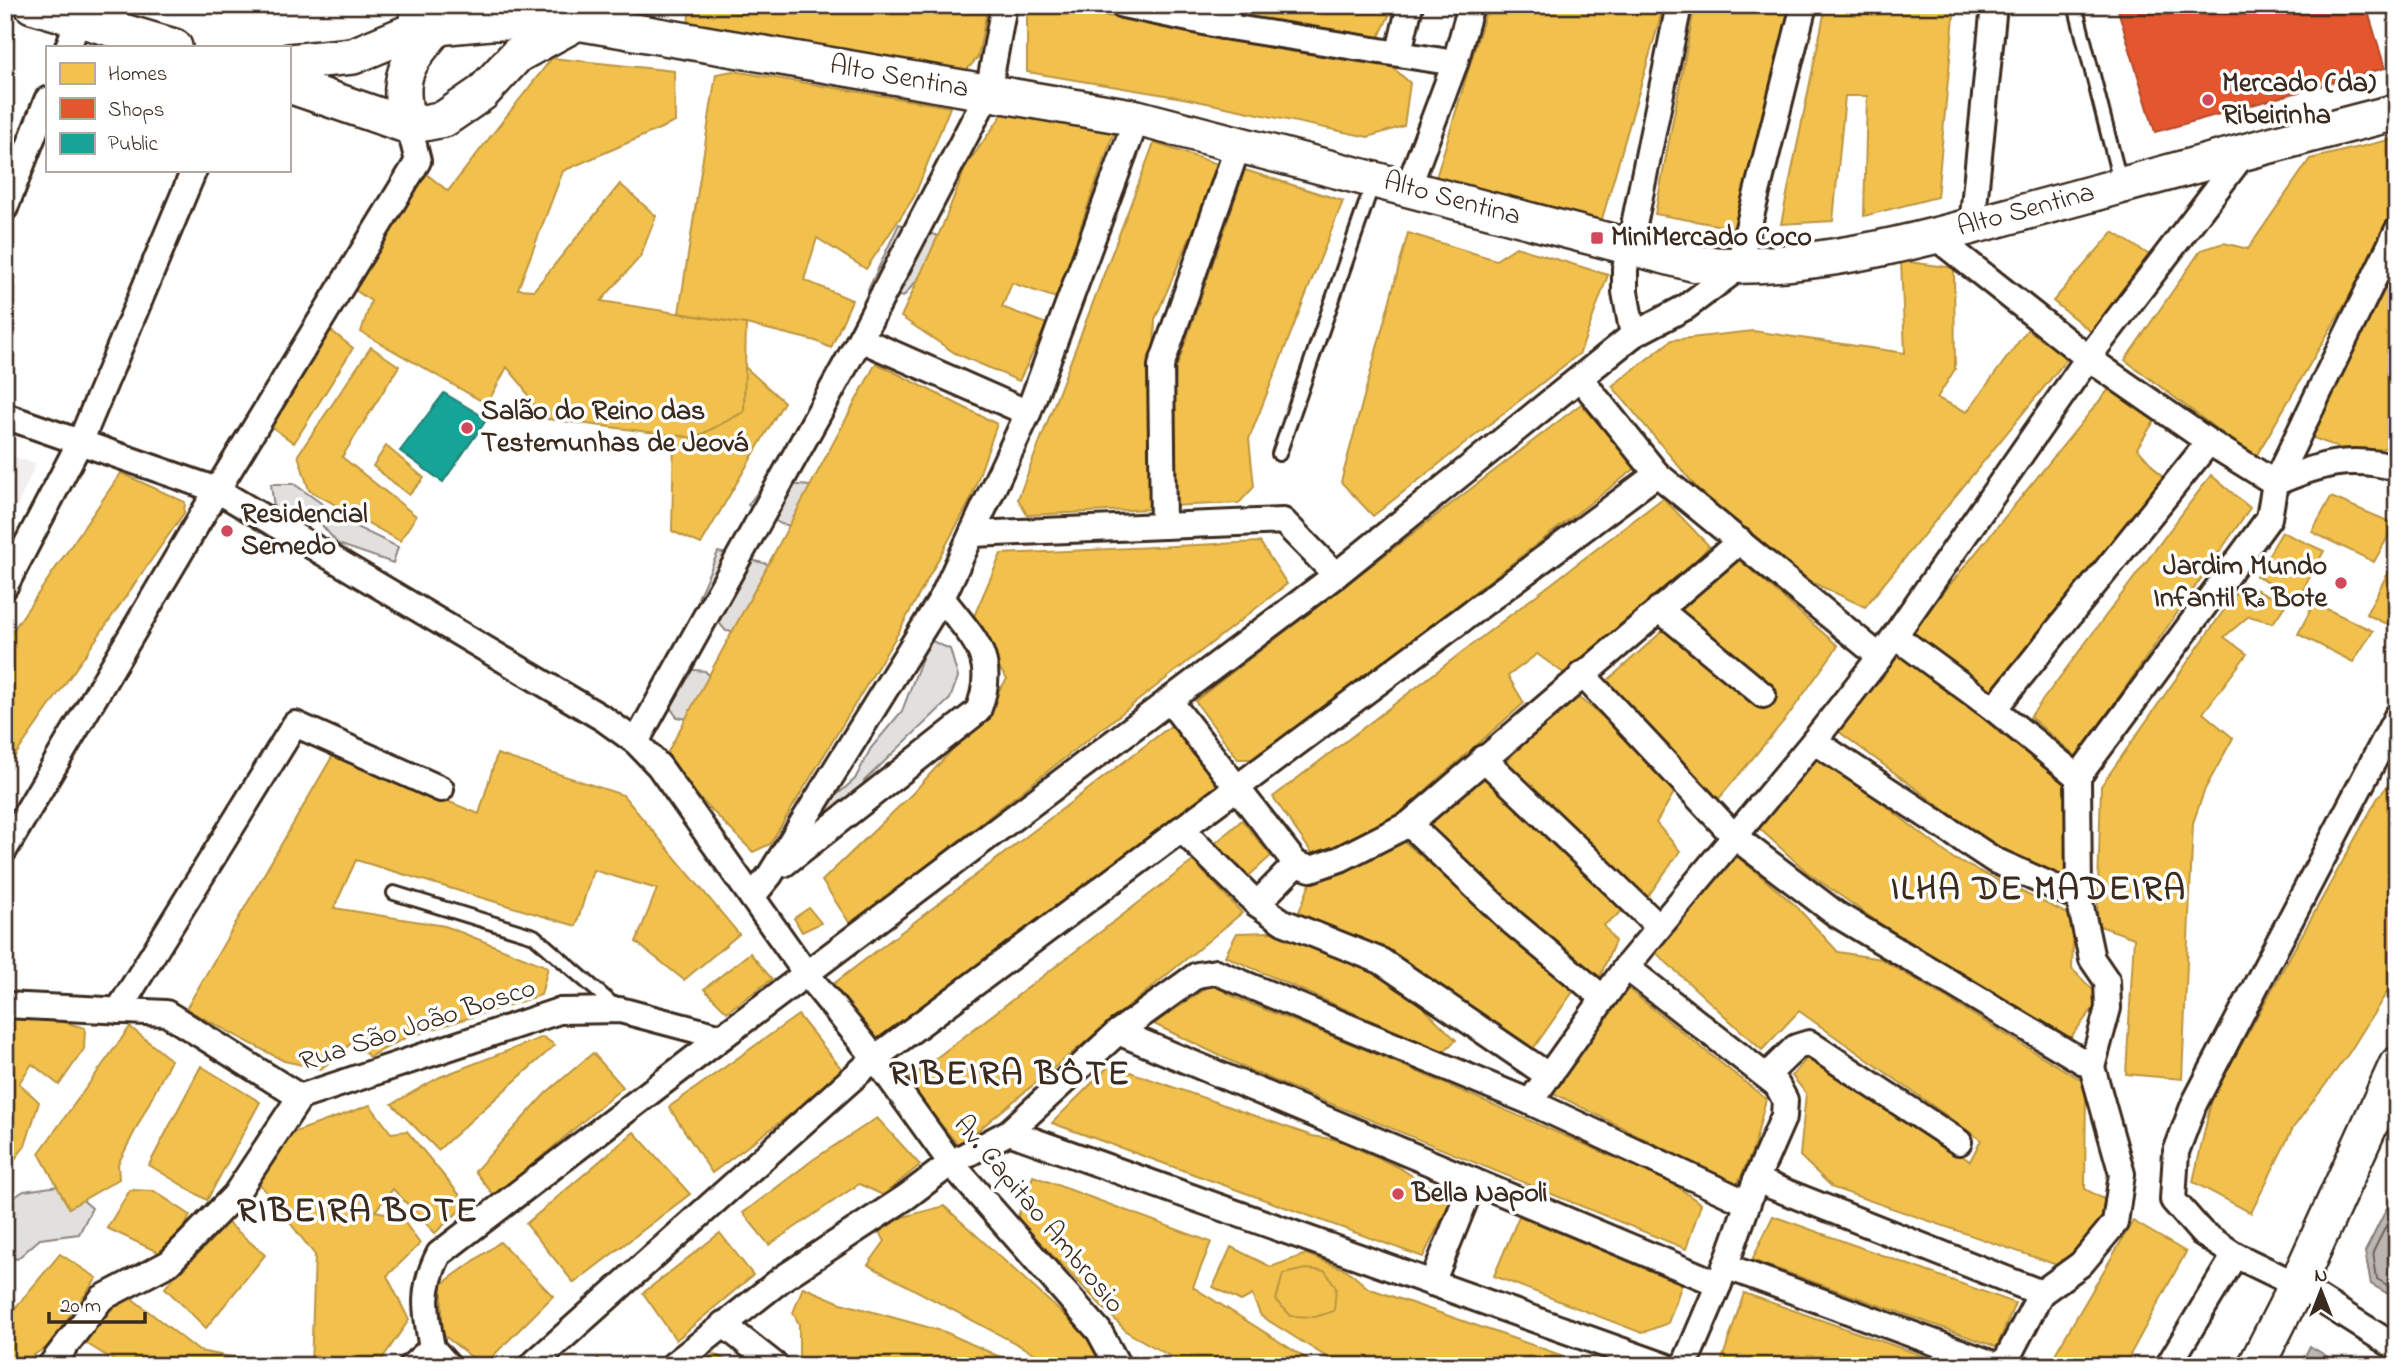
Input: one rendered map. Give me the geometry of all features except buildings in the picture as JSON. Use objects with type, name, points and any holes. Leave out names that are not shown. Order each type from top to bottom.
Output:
[{"type":"main road","points":[[32,5],[74,33],[167,46]]},
{"type":"main road","points":[[409,126],[403,107],[402,86],[420,22]]},
{"type":"main road","name":"Alto Sentina","points":[[290,62],[353,56],[420,22],[577,22],[1137,118],[1696,264],[1738,268],[1839,255],[1972,226],[2397,112]]},
{"type":"main road","points":[[477,22],[492,37],[495,59],[481,93]]},
{"type":"main road","points":[[290,85],[409,126],[444,119],[481,93],[517,55],[577,22]]},
{"type":"main road","name":"Alto Sentina","points":[[2320,131],[2397,118]]},
{"type":"main road","points":[[2256,1366],[2297,1286],[2397,1065]]},
{"type":"street","points":[[636,742],[860,339],[988,93],[1004,5]]},
{"type":"street","points":[[1123,5],[1226,16],[1455,63]]},
{"type":"street","points":[[1399,52],[1410,5]]},
{"type":"street","points":[[1408,188],[1455,63],[1471,5]]},
{"type":"street","points":[[1633,335],[1625,292],[1630,247],[1679,5]]},
{"type":"street","points":[[412,1366],[440,1357],[424,1300],[428,1276],[439,1254],[805,972],[1336,575],[1633,335],[1686,307],[1738,268],[1804,5]]},
{"type":"street","points":[[1972,226],[1994,5]]},
{"type":"street","points":[[5,208],[46,103]]},
{"type":"street","points":[[752,897],[770,875],[943,598],[1028,413],[1137,118]]},
{"type":"street","points":[[5,849],[217,490],[418,160],[409,126]]},
{"type":"street","points":[[1163,526],[1161,366],[1239,143]]},
{"type":"street","points":[[1530,1102],[1626,967],[1880,657],[2088,358],[2245,152]]},
{"type":"street","points":[[5,586],[81,440],[193,172]]},
{"type":"street","points":[[1118,1032],[1473,1181],[1722,1275],[2001,1366],[2041,1293],[2081,1264],[2115,1223],[2122,1174],[2092,1067],[2108,1008],[2107,981],[2092,959],[2079,898],[2078,777],[2269,517],[2276,483],[2397,231]]},
{"type":"street","points":[[1933,235],[2088,358],[2209,442],[2276,483]]},
{"type":"street","points":[[860,339],[1028,413]]},
{"type":"street","points":[[1580,378],[1657,474],[1880,657]]},
{"type":"street","name":"Av. Capitao Ambrosio","points":[[5,416],[81,440],[217,490],[604,719],[636,742],[659,766],[805,972],[875,1058],[951,1163],[1099,1331],[1120,1364]]},
{"type":"street","points":[[1994,709],[2209,442]]},
{"type":"street","points":[[2276,483],[2312,467],[2359,459],[2397,468]]},
{"type":"street","points":[[531,1366],[875,1058],[1657,474]]},
{"type":"street","points":[[972,534],[1283,521],[1336,575]]},
{"type":"street","points":[[1169,700],[1296,864],[1311,869],[1409,824],[1482,758],[1740,541]]},
{"type":"street","points":[[770,875],[978,711],[987,687],[983,653],[943,598]]},
{"type":"street","points":[[1660,609],[1763,695]]},
{"type":"street","points":[[1895,636],[1994,709],[2078,777]]},
{"type":"street","points":[[1582,674],[1735,837],[1836,914],[2092,1067]]},
{"type":"street","points":[[2397,716],[2194,1104],[2176,1152],[2174,1200],[2202,1233],[2235,1255],[2297,1286],[2397,1348]]},
{"type":"street","points":[[118,1011],[295,724],[441,789]]},
{"type":"street","points":[[1814,740],[1994,860],[2079,898]]},
{"type":"street","points":[[1482,758],[1660,927]]},
{"type":"street","points":[[1409,824],[1513,923],[1603,998]]},
{"type":"street","points":[[1181,829],[1257,904],[1283,922],[1381,961],[1549,1076]]},
{"type":"street","points":[[1257,904],[1296,864]]},
{"type":"street","points":[[1626,967],[1777,1085],[1785,1100],[1784,1116],[1756,1180],[1722,1275],[1685,1366]]},
{"type":"street","points":[[672,1366],[783,1278],[906,1197],[951,1163],[1009,1132],[1118,1032],[1197,975],[1216,972],[1530,1102],[1747,1203]]},
{"type":"street","name":"Rua São João Bosco","points":[[5,1005],[166,1013],[300,1097],[559,1011],[620,1010],[722,1037]]},
{"type":"street","points":[[1766,1076],[1796,1047],[1809,1044],[1959,1143]]},
{"type":"street","points":[[50,1366],[102,1298],[169,1263],[235,1195],[300,1097]]},
{"type":"street","points":[[1009,1132],[1665,1366]]},
{"type":"street","points":[[1756,1180],[2041,1293]]},
{"type":"street","points":[[1432,1283],[1473,1181]]},
{"type":"street","points":[[2168,1366],[2235,1255]]},
{"type":"street","points":[[723,1324],[776,1366]]},
{"type":"lane","points":[[2075,5],[2122,186]]},
{"type":"lane","points":[[1279,454],[1374,180]]},
{"type":"lane","points":[[394,893],[534,936],[620,1010]]},
{"type":"shaded area","points":[[899,224],[942,237],[928,267],[903,297],[868,290]]},
{"type":"shaded area","points":[[5,454],[36,464],[5,533]]},
{"type":"shaded area","points":[[765,482],[810,486],[811,506],[800,527],[781,524],[748,505]]},
{"type":"shaded area","points":[[271,484],[294,484],[352,525],[398,547],[393,563],[338,544],[314,516],[274,508]]},
{"type":"shaded area","points":[[718,552],[768,564],[776,612],[752,634],[726,631],[698,598]]},
{"type":"shaded area","points":[[932,641],[950,649],[958,677],[950,699],[864,781],[860,807],[850,826],[822,808],[855,779],[871,748],[902,711],[922,658],[921,645]]},
{"type":"shaded area","points":[[661,667],[705,671],[720,687],[703,722],[677,717],[653,684]]},
{"type":"shaded area","points":[[65,1185],[92,1208],[79,1234],[40,1239],[17,1259],[5,1257],[5,1203],[24,1191]]},
{"type":"water","points":[[2397,1188],[2397,1299],[2371,1284],[2365,1252]]},
{"type":"water","points":[[2310,1346],[2343,1366],[2300,1366]]},
{"type":"place","name":"Mercado (da) Ribeirinha","points":[[2208,100]]},
{"type":"place","name":"MiniMercado Coco","points":[[1597,238]]},
{"type":"place","name":"Salão do Reino das Testemunhas de Jeová","points":[[467,428]]},
{"type":"place","name":"Residencial Semedo","points":[[227,531]]},
{"type":"place","name":"Jardim Mundo Infantil Rª Bote","points":[[2341,583]]},
{"type":"place","name":"Bella Napoli","points":[[1398,1194]]},
{"type":"district","name":"ILHA DE MADEIRA","points":[[2039,890]]},
{"type":"district","name":"RIBEIRA BÔTE","points":[[1010,1075]]},
{"type":"district","name":"RIBEIRA BOTE","points":[[358,1212]]}]
